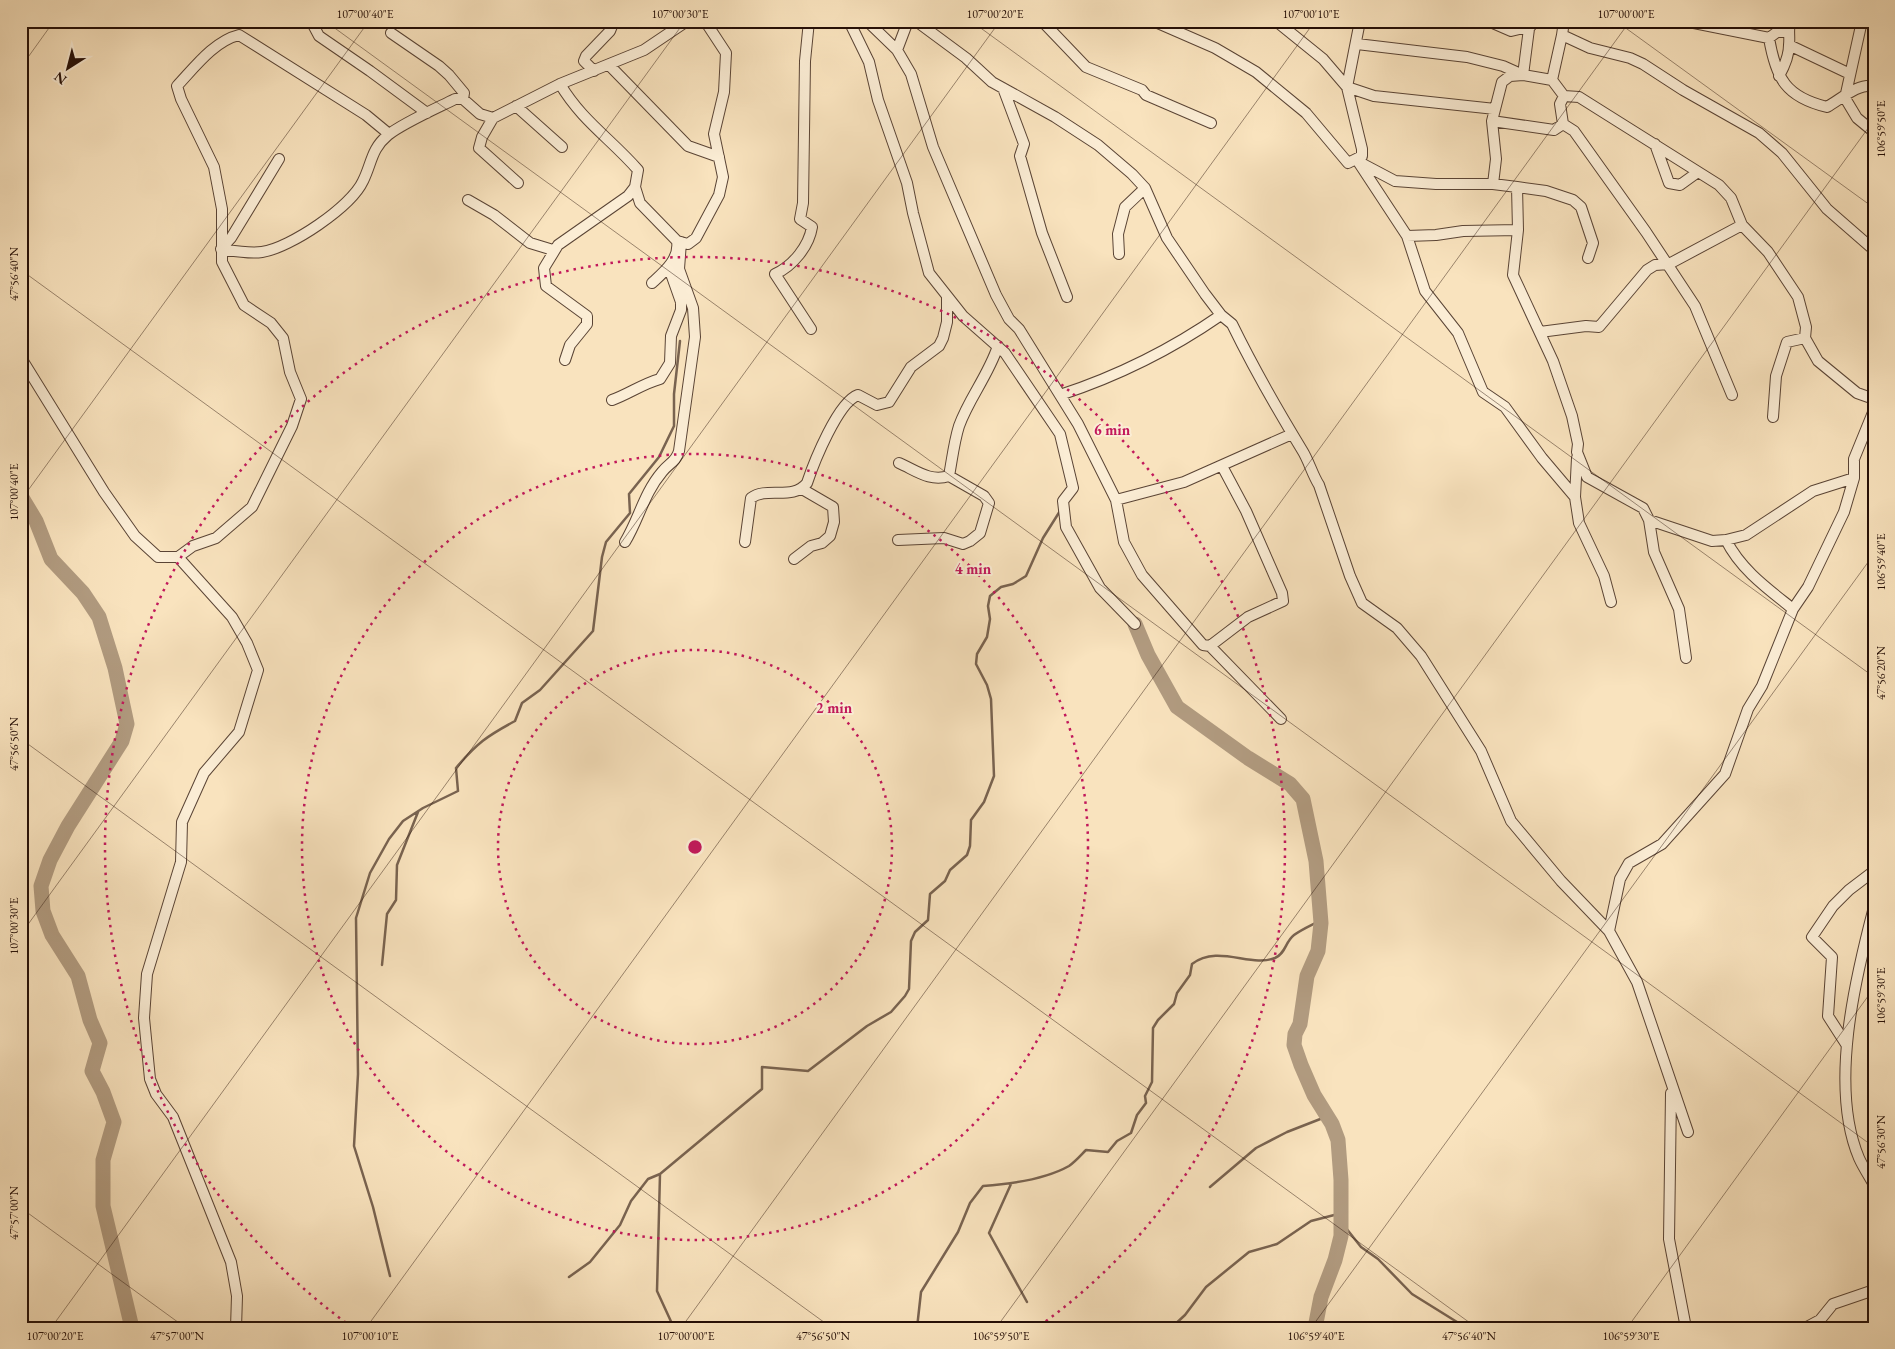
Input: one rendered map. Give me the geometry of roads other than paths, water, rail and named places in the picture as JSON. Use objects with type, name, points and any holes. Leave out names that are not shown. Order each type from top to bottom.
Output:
[{"type":"street","points":[[311,21],[319,36],[370,71],[426,114]]},
{"type":"street","points":[[594,71],[584,61],[586,56],[610,31],[614,21]]},
{"type":"street","points":[[518,183],[479,148],[482,136],[493,118],[560,84],[610,66],[644,50],[688,21]]},
{"type":"street","points":[[560,84],[573,106],[624,154],[638,170],[635,187],[640,203],[679,242],[688,244],[696,238],[719,195],[723,177],[714,134],[724,92],[726,53],[705,21]]},
{"type":"street","points":[[809,21],[804,61],[803,203],[800,219],[812,228],[810,239],[804,249],[775,274],[811,329]]},
{"type":"street","points":[[849,21],[869,62],[878,100],[907,183],[912,213],[929,274],[963,316],[998,346],[1060,434],[1073,488],[1063,501],[1066,527],[1100,588],[1135,624]]},
{"type":"street","points":[[868,21],[897,50],[911,74],[933,146],[996,295],[1008,319],[1019,329],[1078,424],[1116,500],[1124,542],[1142,575],[1203,645],[1210,646],[1281,719]]},
{"type":"street","points":[[897,50],[908,21]]},
{"type":"street","points":[[916,21],[966,58],[992,82],[1098,145],[1145,188],[1167,238],[1221,314],[1232,324],[1292,434],[1304,452],[1311,472],[1319,485],[1350,576],[1362,603],[1397,628],[1422,656],[1481,752],[1511,822],[1562,881],[1609,931],[1637,982],[1688,1132]]},
{"type":"street","points":[[1042,21],[1086,67],[1142,90],[1146,95],[1211,123]]},
{"type":"street","points":[[1153,21],[1216,48],[1256,72],[1306,114],[1348,163],[1362,156],[1362,149],[1347,88],[1360,21]]},
{"type":"street","points":[[1276,21],[1324,59],[1347,88],[1374,96],[1495,109]]},
{"type":"street","points":[[1488,21],[1510,30],[1530,24],[1523,75]]},
{"type":"street","points":[[1552,80],[1564,21]]},
{"type":"street","points":[[1684,21],[1769,38],[1789,26],[1789,45],[1784,67],[1779,76]]},
{"type":"street","points":[[1862,21],[1845,98],[1857,118],[1874,132]]},
{"type":"street","points":[[391,33],[450,75],[464,93],[463,99]]},
{"type":"street","points":[[21,358],[104,492],[135,536],[158,557],[178,557],[193,546],[216,538],[252,507],[292,426],[300,399],[290,372],[282,338],[271,323],[244,305],[222,262],[222,209],[214,167],[181,99],[177,86],[207,55],[230,37],[239,35],[338,97],[389,134]]},
{"type":"street","points":[[1562,36],[1590,48],[1630,58],[1643,64],[1683,90],[1759,132],[1782,153],[1827,209],[1874,250]]},
{"type":"street","points":[[1769,38],[1772,59],[1779,76],[1793,92],[1814,104],[1827,107],[1845,98],[1859,86],[1874,86]]},
{"type":"street","points":[[1357,44],[1467,57],[1503,66],[1523,75]]},
{"type":"street","points":[[1789,45],[1850,74]]},
{"type":"street","points":[[610,66],[688,146],[719,157]]},
{"type":"street","points":[[1493,184],[1496,159],[1492,121],[1502,82],[1510,76],[1523,75],[1552,80],[1564,96],[1579,97],[1719,185],[1731,198],[1742,225],[1768,252],[1798,297],[1806,327],[1805,338],[1810,349],[1825,369],[1857,392],[1874,399]]},
{"type":"street","points":[[1003,88],[1024,144],[1020,156],[1042,233],[1067,297]]},
{"type":"street","points":[[1564,96],[1560,104],[1563,124],[1574,131],[1646,232],[1694,306],[1732,395]]},
{"type":"street","points":[[221,249],[262,252],[288,243],[331,215],[363,182],[372,156],[389,134],[455,99],[463,99],[480,114],[493,118]]},
{"type":"street","points":[[516,106],[562,147]]},
{"type":"street","points":[[1492,121],[1554,130],[1563,124]]},
{"type":"street","points":[[1655,144],[1669,184],[1680,185],[1698,172]]},
{"type":"street","points":[[221,249],[231,238],[279,159]]},
{"type":"street","points":[[1356,160],[1395,181],[1493,184],[1546,191],[1573,200],[1581,207],[1593,243],[1588,258]]},
{"type":"street","points":[[1356,160],[1407,236],[1425,290],[1458,333],[1483,392],[1505,407],[1542,458],[1575,497]]},
{"type":"street","points":[[565,360],[570,345],[587,324],[587,316],[546,286],[544,268],[553,250],[628,196],[635,187]]},
{"type":"street","points":[[1119,254],[1118,234],[1125,207],[1145,188]]},
{"type":"street","points":[[1517,188],[1518,230],[1513,275],[1540,332],[1566,396],[1578,444],[1575,497],[1579,522],[1604,576],[1611,602]]},
{"type":"street","points":[[468,200],[494,215],[530,243],[553,250]]},
{"type":"street","points":[[1540,332],[1586,326],[1599,327],[1647,270],[1655,265],[1666,265],[1742,225]]},
{"type":"street","points":[[1407,236],[1436,235],[1463,230],[1518,230]]},
{"type":"street","points":[[652,283],[669,268],[679,242]]},
{"type":"street","points":[[625,542],[634,528],[644,497],[663,471],[677,459],[679,451],[695,338],[693,308],[679,269],[679,242]]},
{"type":"street","points":[[612,400],[629,394],[642,385],[660,379],[670,363],[671,336],[679,316],[681,302],[669,268]]},
{"type":"street","points":[[744,542],[751,498],[758,493],[788,493],[802,489],[807,483],[828,432],[849,398],[858,395],[877,405],[889,402],[911,366],[938,346],[943,338],[947,322],[947,296]]},
{"type":"street","points":[[1060,395],[1116,374],[1186,339],[1221,314]]},
{"type":"street","points":[[1773,417],[1776,376],[1787,342],[1805,338]]},
{"type":"street","points":[[949,476],[959,428],[968,406],[990,369],[998,346]]},
{"type":"street","points":[[1609,931],[1620,879],[1630,863],[1662,844],[1725,774],[1748,709],[1762,686],[1793,609],[1808,587],[1844,512],[1854,478],[1854,459],[1874,410]]},
{"type":"street","points":[[1116,500],[1184,482],[1222,466],[1229,460],[1292,434]]},
{"type":"street","points":[[1577,452],[1587,477],[1644,508],[1649,520],[1654,552],[1669,582],[1679,609],[1686,658]]},
{"type":"street","points":[[898,540],[944,538],[963,544],[980,533],[989,502],[984,496],[949,476],[939,479],[930,478],[899,463]]},
{"type":"street","points":[[1210,646],[1248,617],[1283,602],[1278,584],[1222,466]]},
{"type":"street","points":[[1649,520],[1712,541],[1726,540],[1746,535],[1813,491],[1854,478]]},
{"type":"street","points":[[794,559],[811,546],[822,543],[830,536],[834,522],[833,507],[802,489]]},
{"type":"street","points":[[1726,540],[1732,553],[1758,581],[1793,609]]},
{"type":"street","points":[[178,557],[232,617],[247,643],[258,670],[239,732],[204,773],[182,822],[181,862],[146,974],[144,1018],[150,1079],[156,1094],[173,1116],[231,1262],[237,1296],[236,1328]]},
{"type":"street","points":[[1846,1044],[1828,1016],[1832,957],[1812,937],[1833,906],[1849,890],[1874,872]]},
{"type":"street","points":[[1874,907],[1864,945],[1846,1044],[1846,1092],[1851,1130],[1859,1158],[1874,1185]]},
{"type":"street","points":[[1671,1085],[1669,1239],[1686,1328]]},
{"type":"street","points":[[1805,1328],[1820,1320],[1833,1304],[1874,1290]]},
{"type":"waterway","points":[[390,1276],[373,1207],[354,1146],[358,1074],[356,918],[370,873],[389,839],[403,821],[423,808],[458,791],[456,768],[483,741],[515,721],[522,703],[540,690],[593,631],[602,557],[606,542],[630,513],[629,494],[659,457],[674,426],[674,394],[680,341]]},
{"type":"waterway","points":[[21,496],[36,521],[51,559],[83,593],[99,617],[115,668],[127,724],[122,741],[68,826],[50,860],[41,886],[43,911],[52,935],[78,976],[90,1020],[100,1043],[92,1071],[103,1092],[114,1122],[103,1160],[103,1206],[132,1328]]},
{"type":"waterway","points":[[674,1328],[657,1291],[660,1174],[762,1089],[762,1067],[808,1071],[867,1026],[891,1012],[905,996],[909,989],[911,941],[915,932],[928,920],[930,894],[945,881],[950,870],[967,855],[970,846],[971,820],[984,802],[994,776],[991,699],[987,685],[976,664],[977,654],[987,637],[990,619],[988,606],[990,596],[1001,587],[1013,584],[1026,576],[1043,538],[1060,511]]},
{"type":"waterway","points":[[1135,624],[1148,655],[1177,707],[1248,758],[1290,784],[1303,799],[1316,861],[1321,923],[1318,951],[1307,976],[1300,1024],[1295,1034],[1294,1045],[1314,1095],[1332,1124],[1338,1140],[1341,1180],[1341,1236],[1335,1260],[1321,1297],[1315,1328]]},
{"type":"waterway","points":[[382,965],[387,914],[396,900],[397,865],[418,812]]},
{"type":"waterway","points":[[917,1328],[921,1292],[958,1232],[970,1203],[983,1186],[1049,1175],[1069,1166],[1086,1150],[1108,1152],[1117,1141],[1131,1133],[1137,1115],[1146,1103],[1145,1096],[1152,1082],[1153,1028],[1158,1020],[1174,1004],[1177,993],[1190,975],[1192,964],[1202,958],[1213,956],[1256,960],[1275,958],[1279,956],[1294,935],[1321,920]]},
{"type":"waterway","points":[[1210,1187],[1256,1148],[1287,1132],[1328,1116]]},
{"type":"waterway","points":[[569,1277],[590,1262],[620,1225],[631,1201],[648,1179],[660,1174]]},
{"type":"waterway","points":[[1011,1184],[989,1233],[1027,1302]]},
{"type":"waterway","points":[[1171,1328],[1185,1315],[1206,1287],[1249,1252],[1277,1244],[1311,1221],[1342,1213]]},
{"type":"waterway","points":[[1342,1223],[1361,1247],[1378,1259],[1412,1294],[1457,1322],[1462,1328]]}]
